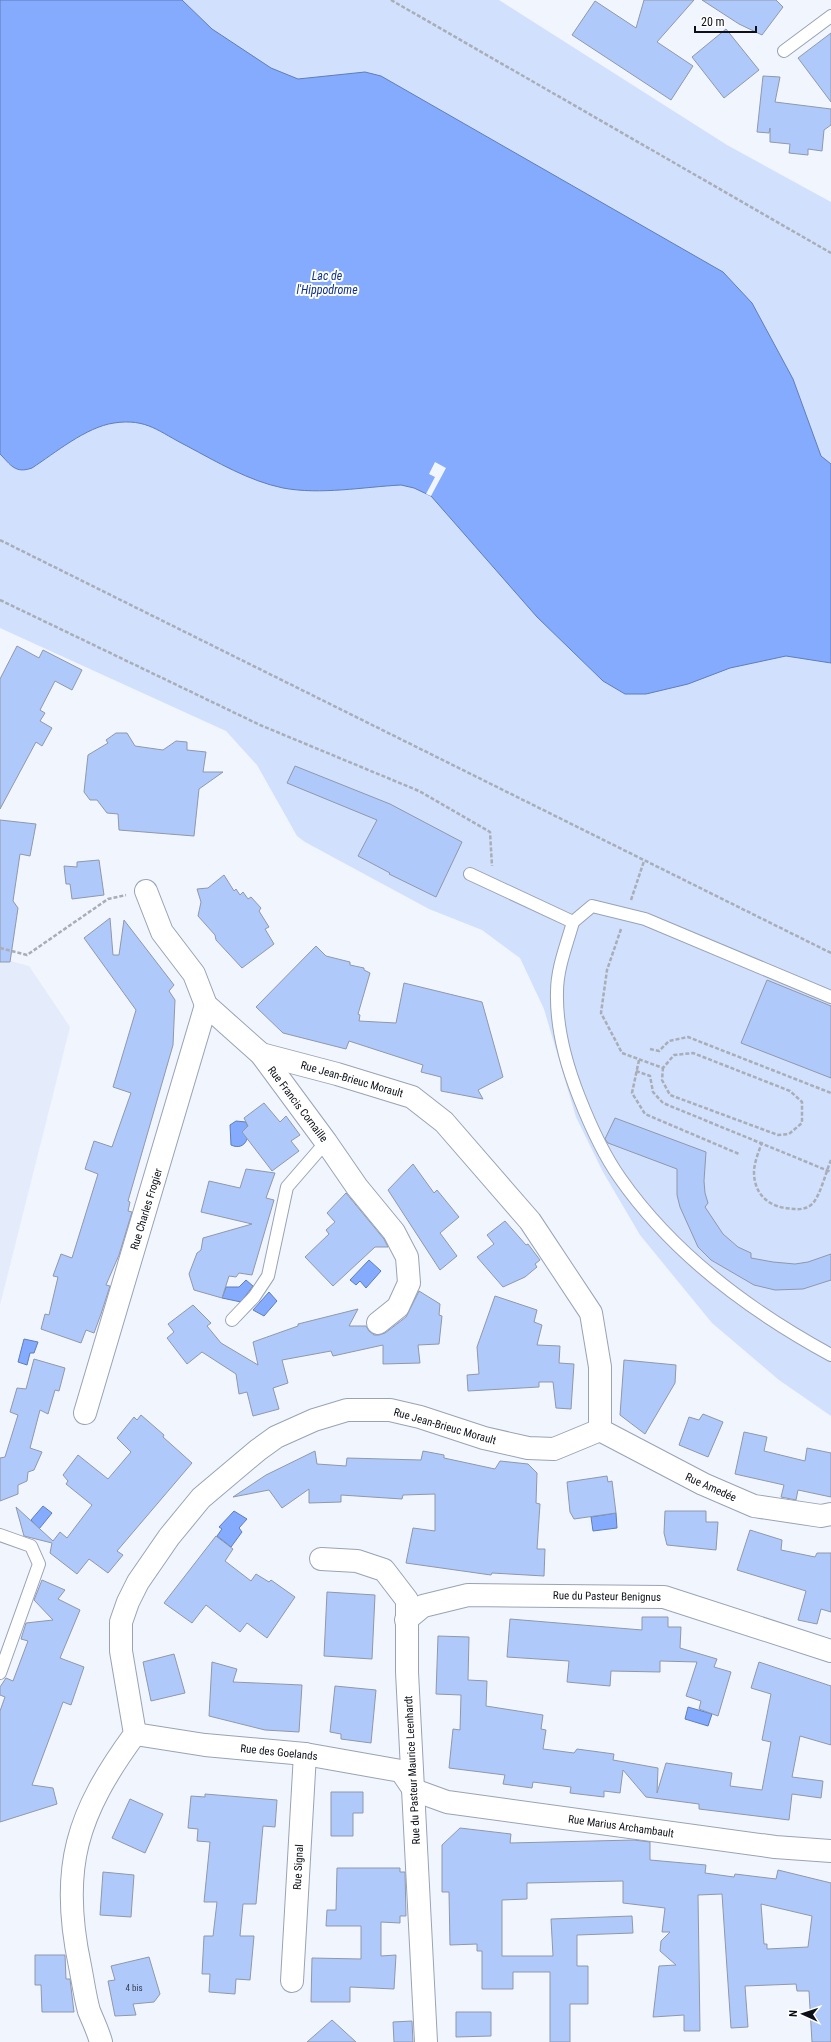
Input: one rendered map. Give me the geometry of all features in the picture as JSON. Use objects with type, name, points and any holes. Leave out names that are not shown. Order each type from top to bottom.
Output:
[{"type":"street","name":"Rue Francis Cornaille","points":[[146,891],[162,932],[194,974],[206,1005],[261,1054],[326,1142],[357,1187],[394,1232],[407,1257],[409,1282],[398,1307],[378,1323]]},
{"type":"street","name":"Rue Charles Frogier","points":[[85,1413],[206,1005]]},
{"type":"street","name":"Rue Jean-Brieuc Morault","points":[[135,1734],[121,1651],[122,1622],[138,1582],[169,1538],[201,1498],[258,1450],[276,1437],[314,1420],[347,1410],[390,1410],[420,1417],[484,1438],[528,1448],[554,1449],[600,1430],[600,1367],[591,1313],[530,1221],[444,1122],[412,1097],[337,1074],[261,1054]]},
{"type":"street","name":"Rue Amedée","points":[[600,1430],[703,1484],[754,1506],[821,1516],[831,1514]]},
{"type":"street","name":"Rue du Pasteur Maurice Leenhardt","points":[[321,1559],[357,1561],[384,1570],[407,1600],[407,1672],[426,2042]]},
{"type":"street","name":"Rue du Pasteur Benignus","points":[[406,1620],[423,1606],[468,1594],[664,1597],[831,1652]]},
{"type":"street","name":"Rue des Goelands","points":[[135,1734],[205,1745],[305,1754],[401,1772],[414,1790]]},
{"type":"street","points":[[101,2042],[89,2010],[75,1944],[71,1892],[74,1858],[84,1820],[99,1786],[135,1734]]},
{"type":"street","name":"Rue Signal","points":[[292,1981],[305,1754]]},
{"type":"street","name":"Rue Marius Archambault","points":[[414,1790],[447,1802],[775,1847],[831,1851]]},
{"type":"lane","points":[[784,51],[831,16]]},
{"type":"lane","points":[[470,874],[573,922]]},
{"type":"lane","points":[[831,997],[646,919],[592,906],[573,922],[559,969],[557,990],[557,1011],[562,1043],[586,1116],[619,1177],[657,1225],[712,1277],[802,1339],[831,1355]]},
{"type":"lane","points":[[232,1320],[254,1297],[268,1276],[287,1187],[326,1142]]},
{"type":"lane","points":[[0,1535],[31,1546],[39,1564],[0,1673]]},
{"type":"path","points":[[391,0],[831,253]]},
{"type":"path","points":[[0,540],[831,954]]},
{"type":"path","points":[[0,600],[260,725],[419,791],[490,832],[493,885]]},
{"type":"path","points":[[644,861],[607,970],[602,1013],[622,1052],[639,1060],[663,1068]]},
{"type":"path","points":[[0,948],[27,955],[108,899],[146,891]]},
{"type":"path","points":[[650,1049],[659,1051],[669,1041],[688,1037],[831,1093]]},
{"type":"path","points":[[693,1053],[790,1091],[802,1102],[802,1123],[789,1134],[778,1135],[670,1095],[662,1080],[663,1068],[674,1055],[693,1053]]},
{"type":"path","points":[[639,1060],[632,1093],[645,1114],[739,1154]]},
{"type":"path","points":[[636,1071],[650,1076],[652,1092],[663,1103],[762,1142],[831,1172]]},
{"type":"path","points":[[762,1142],[753,1171],[755,1183],[759,1194],[774,1206],[800,1210],[812,1204],[818,1196],[826,1170],[831,1160]]},
{"type":"shaded area","points":[[0,0],[499,0],[727,145],[831,202],[831,1416],[779,1380],[712,1323],[640,1235],[603,1172],[576,1117],[544,1009],[520,958],[482,930],[429,909],[305,842],[297,836],[257,765],[226,731],[0,628]]},
{"type":"shaded area","points":[[0,958],[29,966],[70,1027],[0,1305]]},
{"type":"water","name":"Lac de l'Hippodrome","points":[[0,0],[182,0],[212,29],[271,68],[298,79],[365,72],[381,76],[723,272],[752,303],[793,379],[821,456],[831,464],[831,663],[786,656],[730,668],[688,684],[646,694],[625,694],[603,681],[537,617],[431,496],[414,488],[401,485],[312,491],[283,488],[246,476],[152,427],[144,424],[125,422],[103,425],[82,435],[32,468],[21,470],[10,465],[0,454]]},
{"type":"water","points":[[236,1121],[246,1122],[248,1127],[248,1136],[244,1144],[236,1147],[231,1145],[230,1125]]},
{"type":"water","points":[[369,1260],[381,1271],[366,1288],[360,1281],[356,1285],[350,1280]]},
{"type":"water","points":[[246,1280],[253,1286],[241,1302],[222,1298],[226,1287],[239,1287]]},
{"type":"water","points":[[269,1292],[277,1301],[264,1316],[253,1310]]},
{"type":"water","points":[[24,1339],[38,1342],[34,1353],[30,1353],[27,1365],[18,1362]]},
{"type":"water","points":[[43,1506],[52,1513],[39,1529],[31,1520]]},
{"type":"water","points":[[234,1511],[247,1519],[239,1528],[242,1532],[231,1547],[217,1536],[222,1529],[219,1527]]},
{"type":"water","points":[[616,1513],[617,1528],[593,1531],[591,1517]]},
{"type":"water","points":[[688,1707],[712,1714],[708,1726],[685,1719]]},
{"type":"pier","points":[[435,462],[446,468],[431,496],[426,494],[435,477],[429,474]]},
{"type":"building","points":[[644,0],[694,0],[657,42],[693,66],[671,100],[572,35],[595,1],[636,28]]},
{"type":"building","points":[[702,0],[776,0],[783,7],[762,35],[739,24]]},
{"type":"building","points":[[726,29],[759,70],[724,98],[692,57]]},
{"type":"building","points":[[831,33],[831,102],[798,58]]},
{"type":"building","points":[[763,76],[780,77],[775,102],[831,109],[831,125],[824,130],[822,151],[808,149],[808,155],[789,153],[790,144],[770,142],[770,128],[769,133],[757,132]]},
{"type":"building","points":[[17,646],[39,658],[43,650],[82,670],[72,690],[55,681],[40,710],[45,713],[40,721],[52,728],[42,746],[36,742],[0,809],[0,679]]},
{"type":"building","points":[[116,733],[127,733],[135,746],[163,750],[176,741],[187,742],[187,750],[206,752],[203,772],[223,772],[199,789],[194,836],[119,830],[118,814],[107,813],[97,800],[90,800],[84,792],[88,755],[108,743],[106,740]]},
{"type":"building","points":[[295,766],[390,804],[462,842],[436,897],[389,874],[390,873],[358,856],[377,820],[287,783]]},
{"type":"building","points":[[0,820],[36,824],[30,856],[20,854],[13,901],[18,908],[10,962],[0,962]]},
{"type":"building","points":[[99,860],[104,895],[72,899],[70,884],[66,884],[64,866],[77,867],[77,862]]},
{"type":"building","points":[[224,875],[234,891],[236,889],[240,895],[243,892],[248,899],[251,897],[261,908],[259,911],[269,927],[265,929],[274,944],[242,968],[216,940],[215,935],[198,916],[201,902],[197,889],[208,888]]},
{"type":"building","points":[[110,918],[113,955],[119,955],[124,920],[174,985],[169,991],[175,1000],[173,1045],[128,1201],[130,1202],[128,1211],[132,1212],[119,1255],[106,1285],[110,1286],[94,1333],[86,1330],[81,1343],[41,1329],[45,1314],[49,1315],[58,1277],[53,1276],[61,1254],[72,1258],[98,1174],[85,1169],[94,1141],[112,1147],[131,1093],[113,1087],[136,1010],[84,938]]},
{"type":"building","points":[[316,946],[326,956],[350,962],[350,965],[364,968],[364,970],[370,973],[358,1014],[360,1015],[359,1021],[396,1023],[404,983],[482,1002],[503,1077],[478,1090],[483,1099],[441,1091],[441,1077],[421,1072],[423,1065],[349,1041],[346,1049],[283,1033],[256,1007]]},
{"type":"building","points":[[767,980],[831,1006],[831,1078],[741,1043]]},
{"type":"building","points":[[264,1103],[280,1122],[286,1116],[300,1135],[291,1141],[299,1151],[272,1171],[242,1132],[248,1126],[244,1118]]},
{"type":"building","points":[[615,1118],[706,1152],[704,1181],[708,1203],[705,1207],[723,1234],[738,1247],[751,1253],[751,1258],[795,1264],[808,1262],[831,1254],[831,1280],[803,1289],[775,1290],[754,1285],[711,1260],[698,1247],[680,1207],[677,1195],[677,1169],[608,1143],[605,1139]]},
{"type":"building","points":[[413,1164],[434,1193],[437,1190],[459,1217],[440,1233],[457,1256],[440,1270],[388,1190]]},
{"type":"building","points":[[246,1169],[275,1173],[266,1198],[274,1200],[252,1275],[239,1273],[236,1277],[229,1276],[222,1298],[194,1290],[189,1274],[197,1253],[201,1250],[203,1238],[252,1224],[201,1212],[209,1181],[240,1188]]},
{"type":"building","points":[[346,1193],[384,1239],[388,1247],[375,1247],[333,1286],[305,1257],[329,1234],[326,1230],[335,1222],[327,1213]]},
{"type":"building","points":[[505,1221],[526,1245],[528,1244],[540,1260],[535,1264],[537,1267],[525,1277],[503,1287],[477,1257],[494,1244],[487,1235]]},
{"type":"building","points":[[419,1291],[440,1304],[439,1315],[442,1316],[439,1344],[418,1345],[420,1363],[383,1364],[383,1345],[333,1356],[331,1351],[282,1360],[288,1383],[273,1388],[279,1409],[253,1416],[247,1392],[239,1394],[236,1374],[202,1352],[187,1364],[167,1338],[174,1332],[168,1324],[193,1305],[211,1323],[207,1326],[221,1343],[258,1365],[253,1342],[298,1326],[298,1324],[358,1309],[349,1326],[366,1326],[374,1335],[385,1333],[406,1317]]},
{"type":"building","points":[[495,1296],[537,1310],[534,1322],[542,1325],[537,1345],[560,1346],[559,1363],[574,1364],[571,1409],[556,1408],[553,1382],[539,1382],[539,1387],[468,1391],[467,1375],[479,1374],[477,1347]]},
{"type":"building","points":[[34,1359],[65,1368],[59,1391],[55,1390],[48,1414],[40,1410],[30,1448],[42,1452],[34,1470],[28,1472],[27,1481],[18,1485],[18,1494],[0,1501],[0,1458],[5,1457],[18,1415],[10,1412],[17,1388],[26,1389]]},
{"type":"building","points":[[624,1360],[676,1365],[675,1383],[645,1434],[620,1415]]},
{"type":"building","points":[[703,1414],[723,1422],[708,1457],[679,1445],[689,1417],[699,1420]]},
{"type":"building","points":[[141,1415],[192,1463],[117,1551],[123,1555],[108,1573],[89,1559],[77,1574],[50,1553],[52,1543],[24,1536],[16,1507],[53,1541],[60,1532],[67,1538],[92,1505],[66,1484],[68,1481],[63,1475],[78,1455],[108,1479],[131,1452],[117,1438],[134,1417],[137,1420]]},
{"type":"building","points":[[744,1432],[767,1437],[764,1451],[805,1461],[807,1448],[831,1453],[831,1497],[798,1490],[796,1500],[781,1497],[784,1485],[735,1474]]},
{"type":"building","points":[[315,1451],[317,1464],[346,1466],[347,1458],[421,1460],[423,1451],[444,1455],[444,1458],[495,1469],[500,1461],[528,1464],[537,1473],[536,1503],[540,1504],[537,1549],[545,1549],[544,1576],[492,1573],[491,1575],[406,1563],[413,1528],[435,1531],[435,1494],[403,1495],[402,1499],[341,1495],[341,1502],[309,1503],[309,1489],[282,1508],[269,1490],[233,1497],[266,1475]]},
{"type":"building","points":[[607,1476],[608,1482],[612,1481],[616,1513],[574,1519],[570,1512],[567,1482]]},
{"type":"building","points":[[665,1511],[706,1511],[706,1522],[718,1522],[716,1550],[667,1545],[664,1533]]},
{"type":"building","points":[[750,1530],[782,1540],[781,1550],[815,1557],[817,1553],[831,1553],[831,1612],[821,1609],[817,1624],[798,1620],[806,1591],[737,1570]]},
{"type":"building","points":[[216,1536],[233,1549],[225,1561],[251,1581],[256,1574],[269,1582],[271,1580],[295,1597],[267,1638],[247,1623],[240,1632],[206,1605],[192,1623],[164,1603]]},
{"type":"building","points":[[42,1580],[65,1590],[58,1599],[80,1610],[60,1658],[84,1667],[71,1705],[63,1702],[32,1785],[53,1788],[57,1804],[0,1822],[0,1711],[5,1697],[0,1695],[0,1687],[6,1678],[13,1681],[28,1641],[21,1639],[26,1623],[53,1620],[34,1600]]},
{"type":"building","points":[[327,1592],[375,1595],[372,1659],[324,1656]]},
{"type":"building","points":[[642,1617],[668,1617],[668,1627],[681,1627],[680,1648],[717,1659],[714,1667],[731,1672],[718,1716],[699,1709],[701,1701],[686,1696],[697,1662],[660,1661],[660,1672],[611,1671],[610,1686],[567,1682],[569,1661],[507,1657],[510,1619],[642,1630]]},
{"type":"building","points":[[438,1636],[469,1637],[468,1680],[487,1681],[486,1706],[543,1715],[541,1729],[546,1730],[543,1749],[574,1753],[577,1749],[614,1754],[613,1760],[658,1768],[657,1793],[666,1763],[732,1773],[730,1786],[762,1790],[771,1742],[762,1740],[771,1694],[751,1688],[759,1662],[831,1686],[831,1745],[800,1736],[792,1777],[823,1781],[821,1798],[792,1794],[789,1820],[699,1809],[699,1804],[646,1797],[623,1770],[620,1793],[604,1791],[604,1797],[570,1793],[571,1787],[533,1782],[532,1788],[503,1784],[505,1775],[449,1768],[453,1729],[460,1730],[461,1695],[436,1694]]},
{"type":"building","points":[[174,1654],[185,1693],[151,1701],[143,1662]]},
{"type":"building","points":[[212,1662],[237,1669],[233,1682],[302,1685],[299,1732],[265,1730],[209,1716]]},
{"type":"building","points":[[335,1686],[376,1690],[371,1743],[341,1739],[341,1734],[330,1732]]},
{"type":"building","points":[[331,1792],[363,1792],[363,1813],[353,1813],[353,1836],[331,1836]]},
{"type":"building","points":[[205,1794],[277,1800],[275,1827],[263,1826],[256,1904],[243,1904],[240,1936],[254,1936],[250,1980],[236,1979],[235,1994],[209,1992],[210,1974],[202,1974],[204,1936],[213,1936],[217,1902],[204,1902],[210,1842],[197,1841],[198,1829],[188,1828],[191,1796],[205,1797]]},
{"type":"building","points":[[130,1799],[163,1814],[145,1853],[112,1838]]},
{"type":"building","points":[[460,1828],[511,1834],[510,1843],[634,1840],[650,1842],[650,1860],[706,1865],[705,1873],[734,1877],[735,1874],[776,1879],[778,1870],[831,1883],[831,2042],[812,2042],[809,1991],[797,1991],[796,1984],[745,1986],[748,2027],[731,2028],[722,1894],[698,1895],[700,2031],[684,2031],[684,2015],[653,2017],[659,1966],[676,1965],[660,1951],[661,1941],[670,1932],[662,1932],[665,1908],[623,1903],[623,1881],[527,1883],[527,1899],[502,1900],[502,1956],[553,1956],[551,1919],[632,1916],[633,1933],[577,1935],[577,1966],[588,1966],[588,2004],[570,2004],[570,2042],[550,2042],[550,1972],[513,1972],[513,1989],[482,1989],[482,1951],[477,1951],[477,1944],[450,1945],[449,1892],[442,1892],[442,1845]],"holes":[[[761,1904],[812,1916],[808,1947],[767,1949],[767,1944],[764,1944]]]},
{"type":"building","points":[[337,1868],[400,1868],[400,1872],[405,1872],[406,1916],[400,1916],[400,1923],[381,1922],[381,1956],[396,1955],[394,1989],[350,1987],[350,2002],[311,2002],[312,1958],[361,1959],[361,1926],[326,1926],[327,1910],[336,1910]]},
{"type":"building","points":[[103,1872],[134,1875],[131,1917],[100,1915]]},
{"type":"building","points":[[35,1955],[65,1955],[66,1979],[70,1979],[74,2012],[42,2012],[41,1985],[35,1985]]},
{"type":"building","points":[[149,1957],[160,1994],[154,2002],[133,2004],[136,2015],[115,2016],[108,1981],[115,1980],[111,1966]]},
{"type":"building","points":[[456,2012],[491,2012],[491,2036],[456,2037]]},
{"type":"building","points":[[332,2020],[356,2042],[307,2042]]},
{"type":"building","points":[[412,2021],[413,2042],[394,2042],[393,2022]]}]
